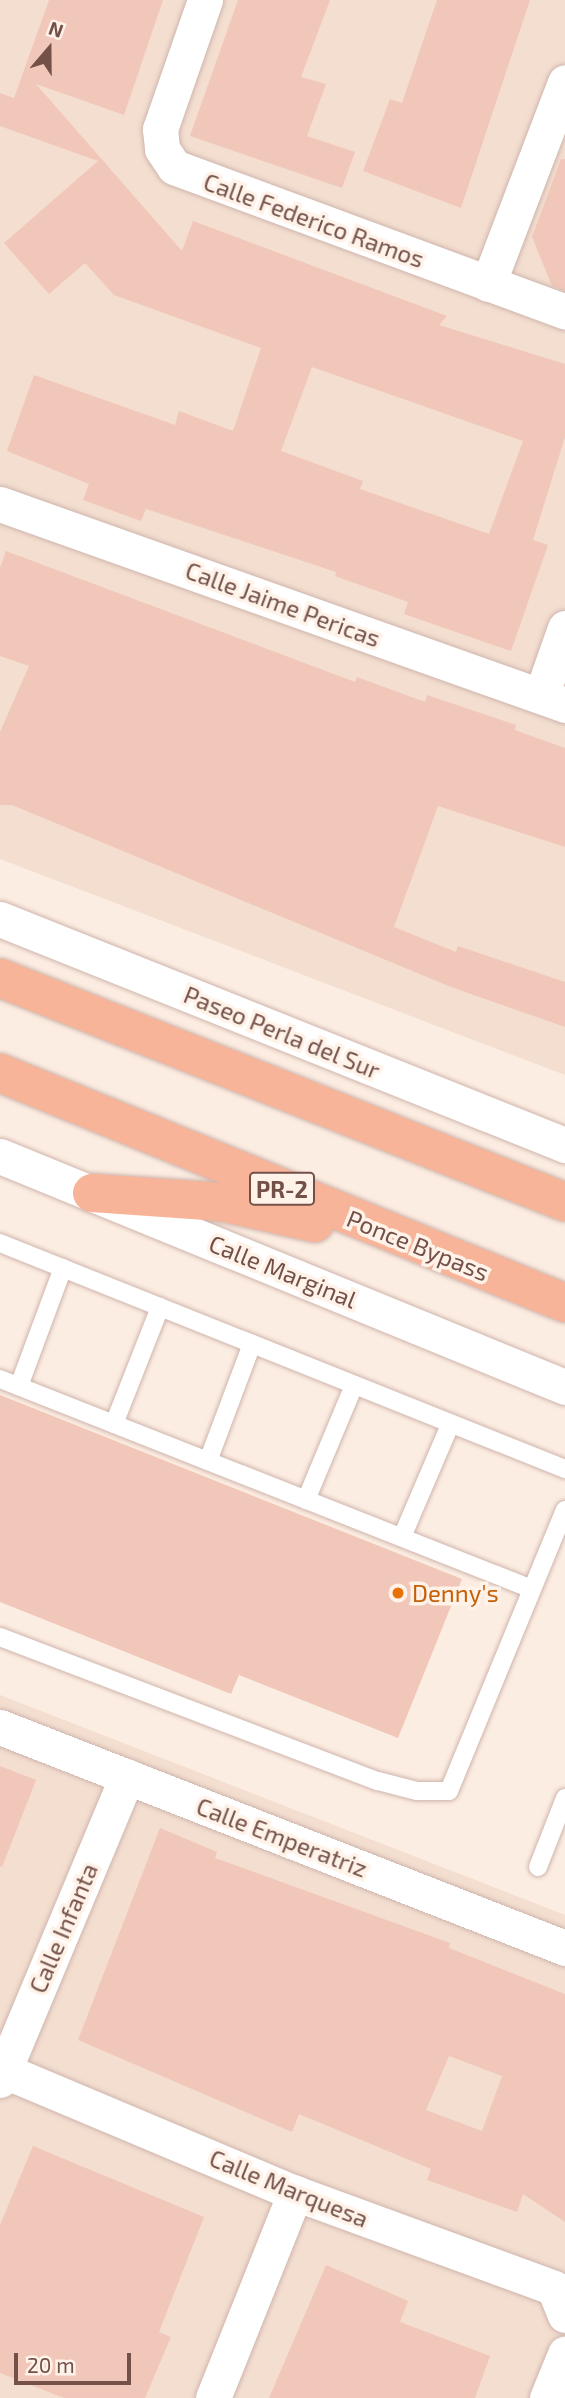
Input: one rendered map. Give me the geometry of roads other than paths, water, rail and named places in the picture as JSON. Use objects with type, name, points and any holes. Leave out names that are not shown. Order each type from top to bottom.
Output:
[{"type":"highway","points":[[0,978],[565,1202]]},
{"type":"highway","name":"Ponce Bypass","points":[[0,1073],[416,1245],[565,1303]]},
{"type":"highway","points":[[92,1193],[221,1202],[416,1245]]},
{"type":"street","name":"Calle Federico Ramos","points":[[205,0],[160,129],[162,149],[174,167],[565,312]]},
{"type":"street","points":[[488,284],[565,82]]},
{"type":"street","name":"Calle Jaime Pericas","points":[[0,504],[553,701]]},
{"type":"street","points":[[553,701],[565,628]]},
{"type":"street","name":"Paseo Perla del Sur","points":[[0,919],[565,1145]]},
{"type":"street","name":"Calle Marginal","points":[[1,1160],[92,1193],[565,1387]]},
{"type":"street","name":"Calle Emperatriz","points":[[0,1727],[565,1948]]},
{"type":"street","name":"Calle Infanta","points":[[1,2073],[127,1776]]},
{"type":"street","name":"Calle Marquesa","points":[[1,2073],[295,2193],[554,2288],[565,2315]]},
{"type":"street","points":[[213,2398],[295,2193]]},
{"type":"street","points":[[547,2398],[565,2354]]},
{"type":"lane","points":[[0,1243],[565,1469]]},
{"type":"lane","points":[[19,1386],[63,1268]]},
{"type":"lane","points":[[114,1423],[160,1307]]},
{"type":"lane","points":[[208,1461],[252,1344]]},
{"type":"lane","points":[[0,1379],[532,1589]]},
{"type":"lane","points":[[306,1500],[354,1385]]},
{"type":"lane","points":[[402,1537],[450,1424]]},
{"type":"lane","points":[[0,1637],[377,1781],[417,1791],[449,1791],[565,1510]]},
{"type":"lane","points":[[538,1867],[565,1798]]},
{"type":"place","name":"Denny's","points":[[398,1593]]}]
